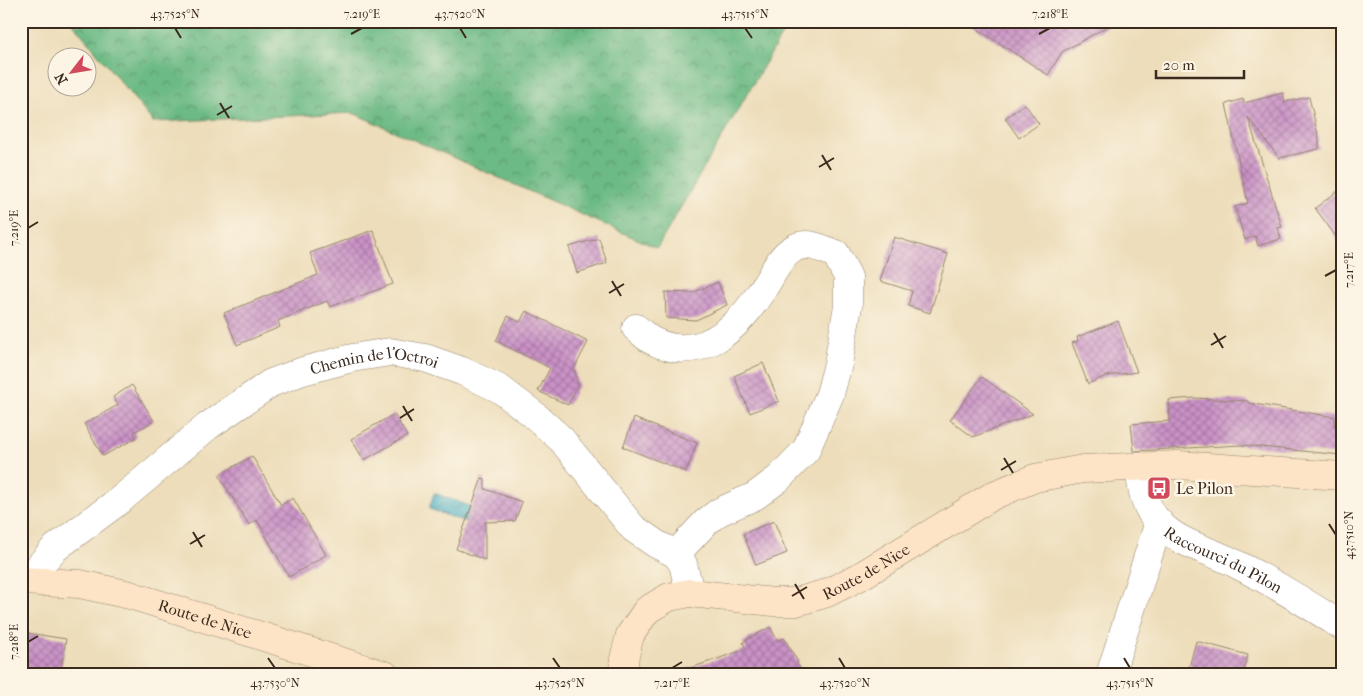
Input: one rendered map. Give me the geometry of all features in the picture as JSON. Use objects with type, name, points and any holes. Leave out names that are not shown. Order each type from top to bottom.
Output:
[{"type":"main road","name":"Route de Nice","points":[[624,675],[624,658],[630,636],[647,610],[669,597],[690,593],[774,602],[796,602],[827,593],[859,577],[994,495],[1035,478],[1083,469],[1178,465],[1342,476]]},
{"type":"main road","name":"Route de Nice","points":[[27,581],[80,584],[130,595],[384,675]]},
{"type":"street","points":[[636,328],[651,340],[667,345],[686,350],[702,347],[739,322],[755,302],[787,252],[801,245],[818,247],[836,254],[848,277],[848,306],[838,364],[830,394],[806,450],[778,479],[755,496],[719,512],[706,522],[676,554],[683,564],[690,593]]},
{"type":"street","name":"Chemin de l'Octroi","points":[[27,581],[54,548],[120,500],[208,426],[271,383],[303,371],[352,358],[390,352],[425,358],[500,389],[561,438],[633,528],[656,544],[676,554]]},
{"type":"street","name":"Raccourci du Pilon","points":[[1139,466],[1141,488],[1147,506],[1158,522],[1180,540],[1235,563],[1342,626]]},
{"type":"street","points":[[1110,675],[1158,522]]},
{"type":"green space","points":[[71,21],[790,21],[657,248],[353,113],[153,122],[98,54],[98,48],[93,48]]},
{"type":"water","points":[[434,493],[470,506],[465,522],[429,509]]},
{"type":"building","points":[[965,21],[1117,21],[1062,52],[1048,75]]},
{"type":"building","points":[[1283,93],[1285,102],[1309,97],[1319,139],[1319,149],[1279,158],[1248,117],[1282,227],[1278,228],[1281,239],[1258,246],[1255,236],[1245,240],[1235,207],[1248,203],[1226,104],[1243,99],[1244,103]]},
{"type":"building","points":[[1025,104],[1039,124],[1019,138],[1005,118]]},
{"type":"building","points":[[1342,188],[1342,245],[1315,208]]},
{"type":"building","points":[[373,230],[393,284],[330,307],[327,301],[278,321],[280,327],[237,345],[224,313],[318,275],[310,253]]},
{"type":"building","points":[[894,237],[948,254],[930,313],[908,306],[912,291],[880,281]]},
{"type":"building","points":[[599,238],[607,263],[577,273],[569,247]]},
{"type":"building","points":[[718,282],[727,305],[696,320],[666,318],[665,292],[692,293]]},
{"type":"building","points":[[526,311],[588,342],[574,369],[578,385],[568,405],[538,391],[550,368],[496,341],[508,316],[520,322]]},
{"type":"building","points":[[1118,321],[1137,372],[1106,376],[1088,384],[1072,343],[1078,341],[1077,337]]},
{"type":"building","points":[[763,363],[779,401],[750,413],[734,376]]},
{"type":"building","points":[[982,377],[1033,414],[973,437],[950,420]]},
{"type":"building","points":[[132,385],[154,421],[134,432],[136,438],[103,456],[84,424],[118,405],[113,397]]},
{"type":"building","points":[[1194,398],[1248,401],[1248,403],[1335,417],[1334,427],[1342,427],[1342,455],[1241,445],[1134,451],[1131,424],[1170,421],[1169,400]]},
{"type":"building","points":[[394,414],[407,436],[364,460],[351,439]]},
{"type":"building","points":[[634,418],[697,443],[686,472],[623,447]]},
{"type":"building","points":[[252,456],[281,505],[293,498],[326,555],[289,577],[257,520],[249,525],[219,475]]},
{"type":"building","points":[[482,478],[485,479],[485,489],[522,502],[515,521],[485,522],[485,560],[456,549]]},
{"type":"building","points":[[774,521],[787,553],[756,565],[743,534]]},
{"type":"building","points":[[770,627],[778,641],[784,638],[804,675],[683,675],[682,671],[746,649],[743,642]]},
{"type":"building","points":[[21,632],[66,639],[60,675],[21,675]]},
{"type":"building","points":[[1196,641],[1248,655],[1243,675],[1187,675]]},
{"type":"place","name":"Le Pilon","points":[[1159,488]]}]
